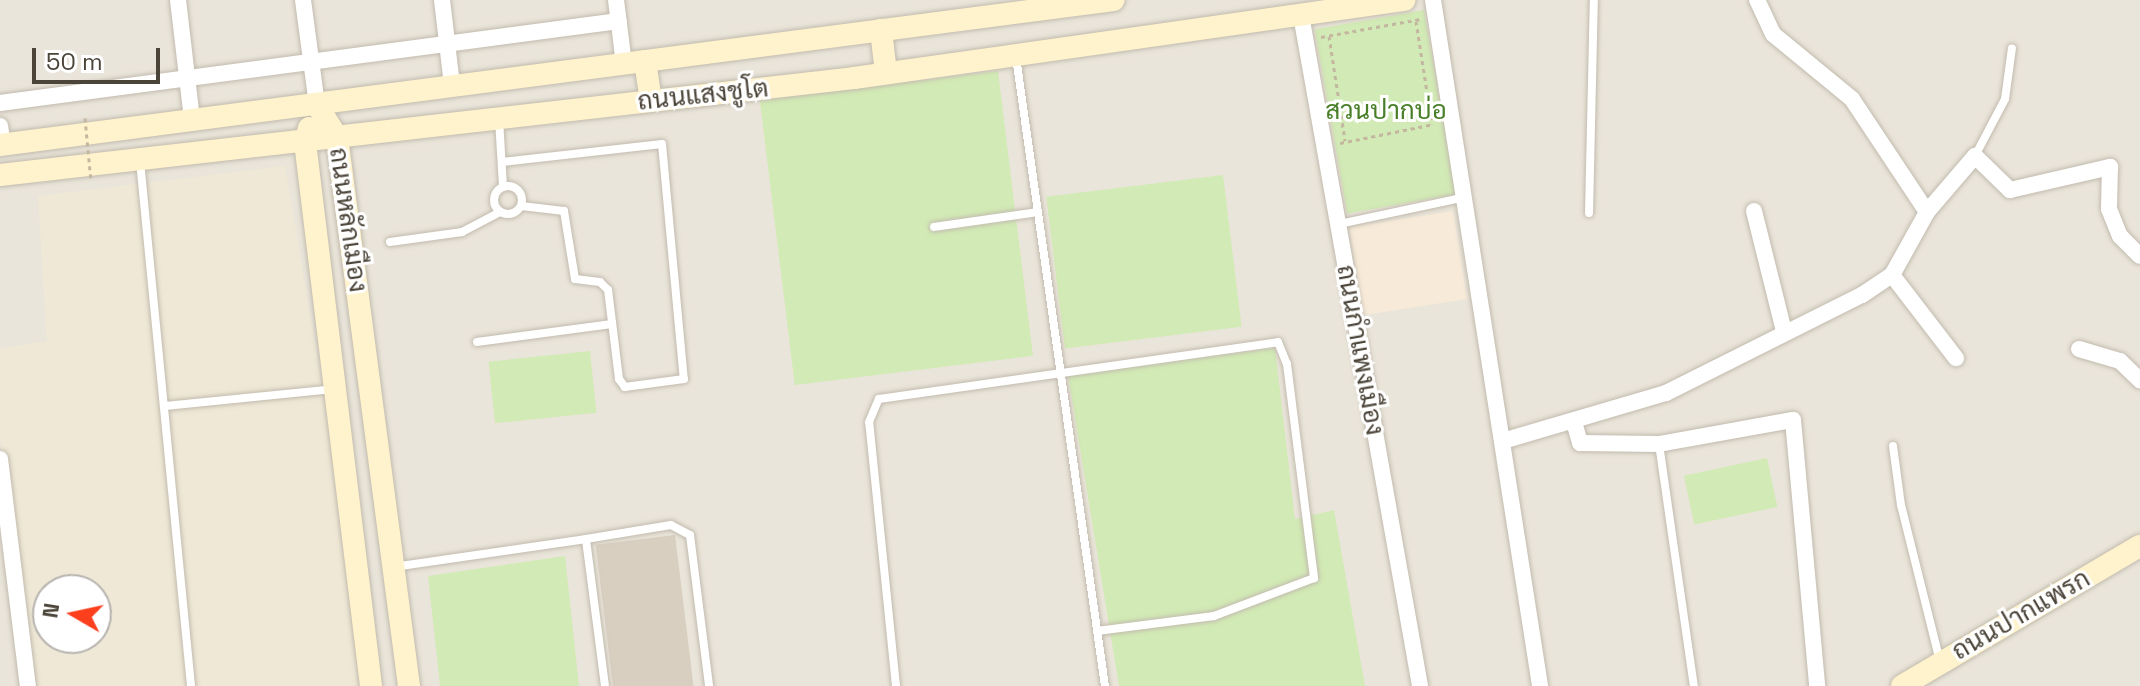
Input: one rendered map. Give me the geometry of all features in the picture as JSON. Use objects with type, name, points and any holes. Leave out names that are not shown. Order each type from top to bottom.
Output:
[{"type":"main road","name":"ถนนแสงชูโต","points":[[1,138],[317,105],[881,30],[1010,7],[1114,0]]},
{"type":"main road","name":"ถนนแสงชูโต","points":[[0,175],[886,73],[1404,0]]},
{"type":"main road","points":[[881,30],[886,73]]},
{"type":"main road","points":[[634,62],[651,101]]},
{"type":"main road","name":"ถนนหลักเมือง","points":[[317,105],[337,137],[409,686]]},
{"type":"main road","name":"ถนนหลักเมือง","points":[[317,105],[305,142],[371,686]]},
{"type":"main road","name":"ถนนปากแพรก","points":[[1902,686],[2140,546]]},
{"type":"street","points":[[178,0],[192,120]]},
{"type":"street","points":[[303,0],[317,105]]},
{"type":"street","points":[[442,0],[452,85]]},
{"type":"street","points":[[616,0],[619,21],[634,62]]},
{"type":"street","points":[[1757,0],[1773,34],[1852,99],[1927,212]]},
{"type":"street","points":[[1434,8],[1506,440],[1540,686]]},
{"type":"street","name":"ถนนกำแพงเมือง","points":[[1301,15],[1420,686]]},
{"type":"street","points":[[0,103],[311,58],[619,21]]},
{"type":"street","points":[[1506,440],[1666,393],[1784,331],[1862,295],[1892,275],[1927,212],[1975,156],[2010,190],[2110,167],[2109,209],[2120,236],[2140,256]]},
{"type":"street","points":[[1754,211],[1784,331]]},
{"type":"street","points":[[1892,275],[1956,358]]},
{"type":"street","points":[[2079,349],[2120,361],[2140,380]]},
{"type":"street","points":[[1574,422],[1580,443],[1659,444],[1793,420],[1817,686]]},
{"type":"street","points":[[0,459],[28,686]]},
{"type":"lane","points":[[1589,213],[1594,0]]},
{"type":"lane","points":[[1975,156],[2005,99],[2012,48]]},
{"type":"lane","points":[[1016,55],[1105,686]]},
{"type":"lane","points":[[499,118],[503,187],[493,198],[500,212]]},
{"type":"lane","points":[[502,162],[662,144],[684,379],[625,387],[619,379],[605,285],[578,281],[573,274],[564,211],[521,206]]},
{"type":"lane","points":[[140,160],[191,686]]},
{"type":"lane","points":[[390,242],[471,229],[500,212],[516,212],[521,206],[519,191],[503,187]]},
{"type":"lane","points":[[1338,224],[1466,197]]},
{"type":"lane","points":[[934,227],[1038,212]]},
{"type":"lane","points":[[477,342],[612,324]]},
{"type":"lane","points":[[896,686],[869,422],[879,399],[1061,370],[1278,342],[1287,364],[1314,578],[1214,616],[1097,631]]},
{"type":"lane","points":[[164,406],[335,389]]},
{"type":"lane","points":[[1659,444],[1694,686]]},
{"type":"lane","points":[[1893,446],[1901,505],[1940,663]]},
{"type":"lane","points":[[393,567],[671,525],[690,535],[709,686]]},
{"type":"lane","points":[[586,539],[605,686]]},
{"type":"path","points":[[1305,40],[1416,20],[1434,8]]},
{"type":"path","points":[[1416,20],[1432,124]]},
{"type":"path","points":[[1329,36],[1345,141]]},
{"type":"path","points":[[85,118],[91,182]]},
{"type":"path","points":[[1324,146],[1453,120]]},
{"type":"shaded area","points":[[0,0],[2140,0],[2140,686],[0,686]]},
{"type":"shaded area","points":[[285,166],[327,415],[363,686],[34,686],[0,436],[0,349],[47,341],[38,196]]},
{"type":"shaded area","points":[[1453,211],[1467,299],[1363,315],[1349,227]]},
{"type":"green space","name":"สวนปากบ่อ","points":[[1424,10],[1456,194],[1347,213],[1315,29]]},
{"type":"green space","points":[[998,71],[1033,356],[795,385],[760,100]]},
{"type":"green space","points":[[1223,175],[1242,327],[1065,349],[1046,197]]},
{"type":"green space","points":[[1275,348],[1295,519],[1334,510],[1365,686],[1119,686],[1068,375]]},
{"type":"green space","points":[[590,351],[596,413],[495,423],[489,362]]},
{"type":"green space","points":[[1767,458],[1777,507],[1694,525],[1684,476]]},
{"type":"green space","points":[[565,556],[579,686],[440,686],[428,576]]},
{"type":"building","points":[[675,535],[694,686],[613,686],[596,545]]}]
